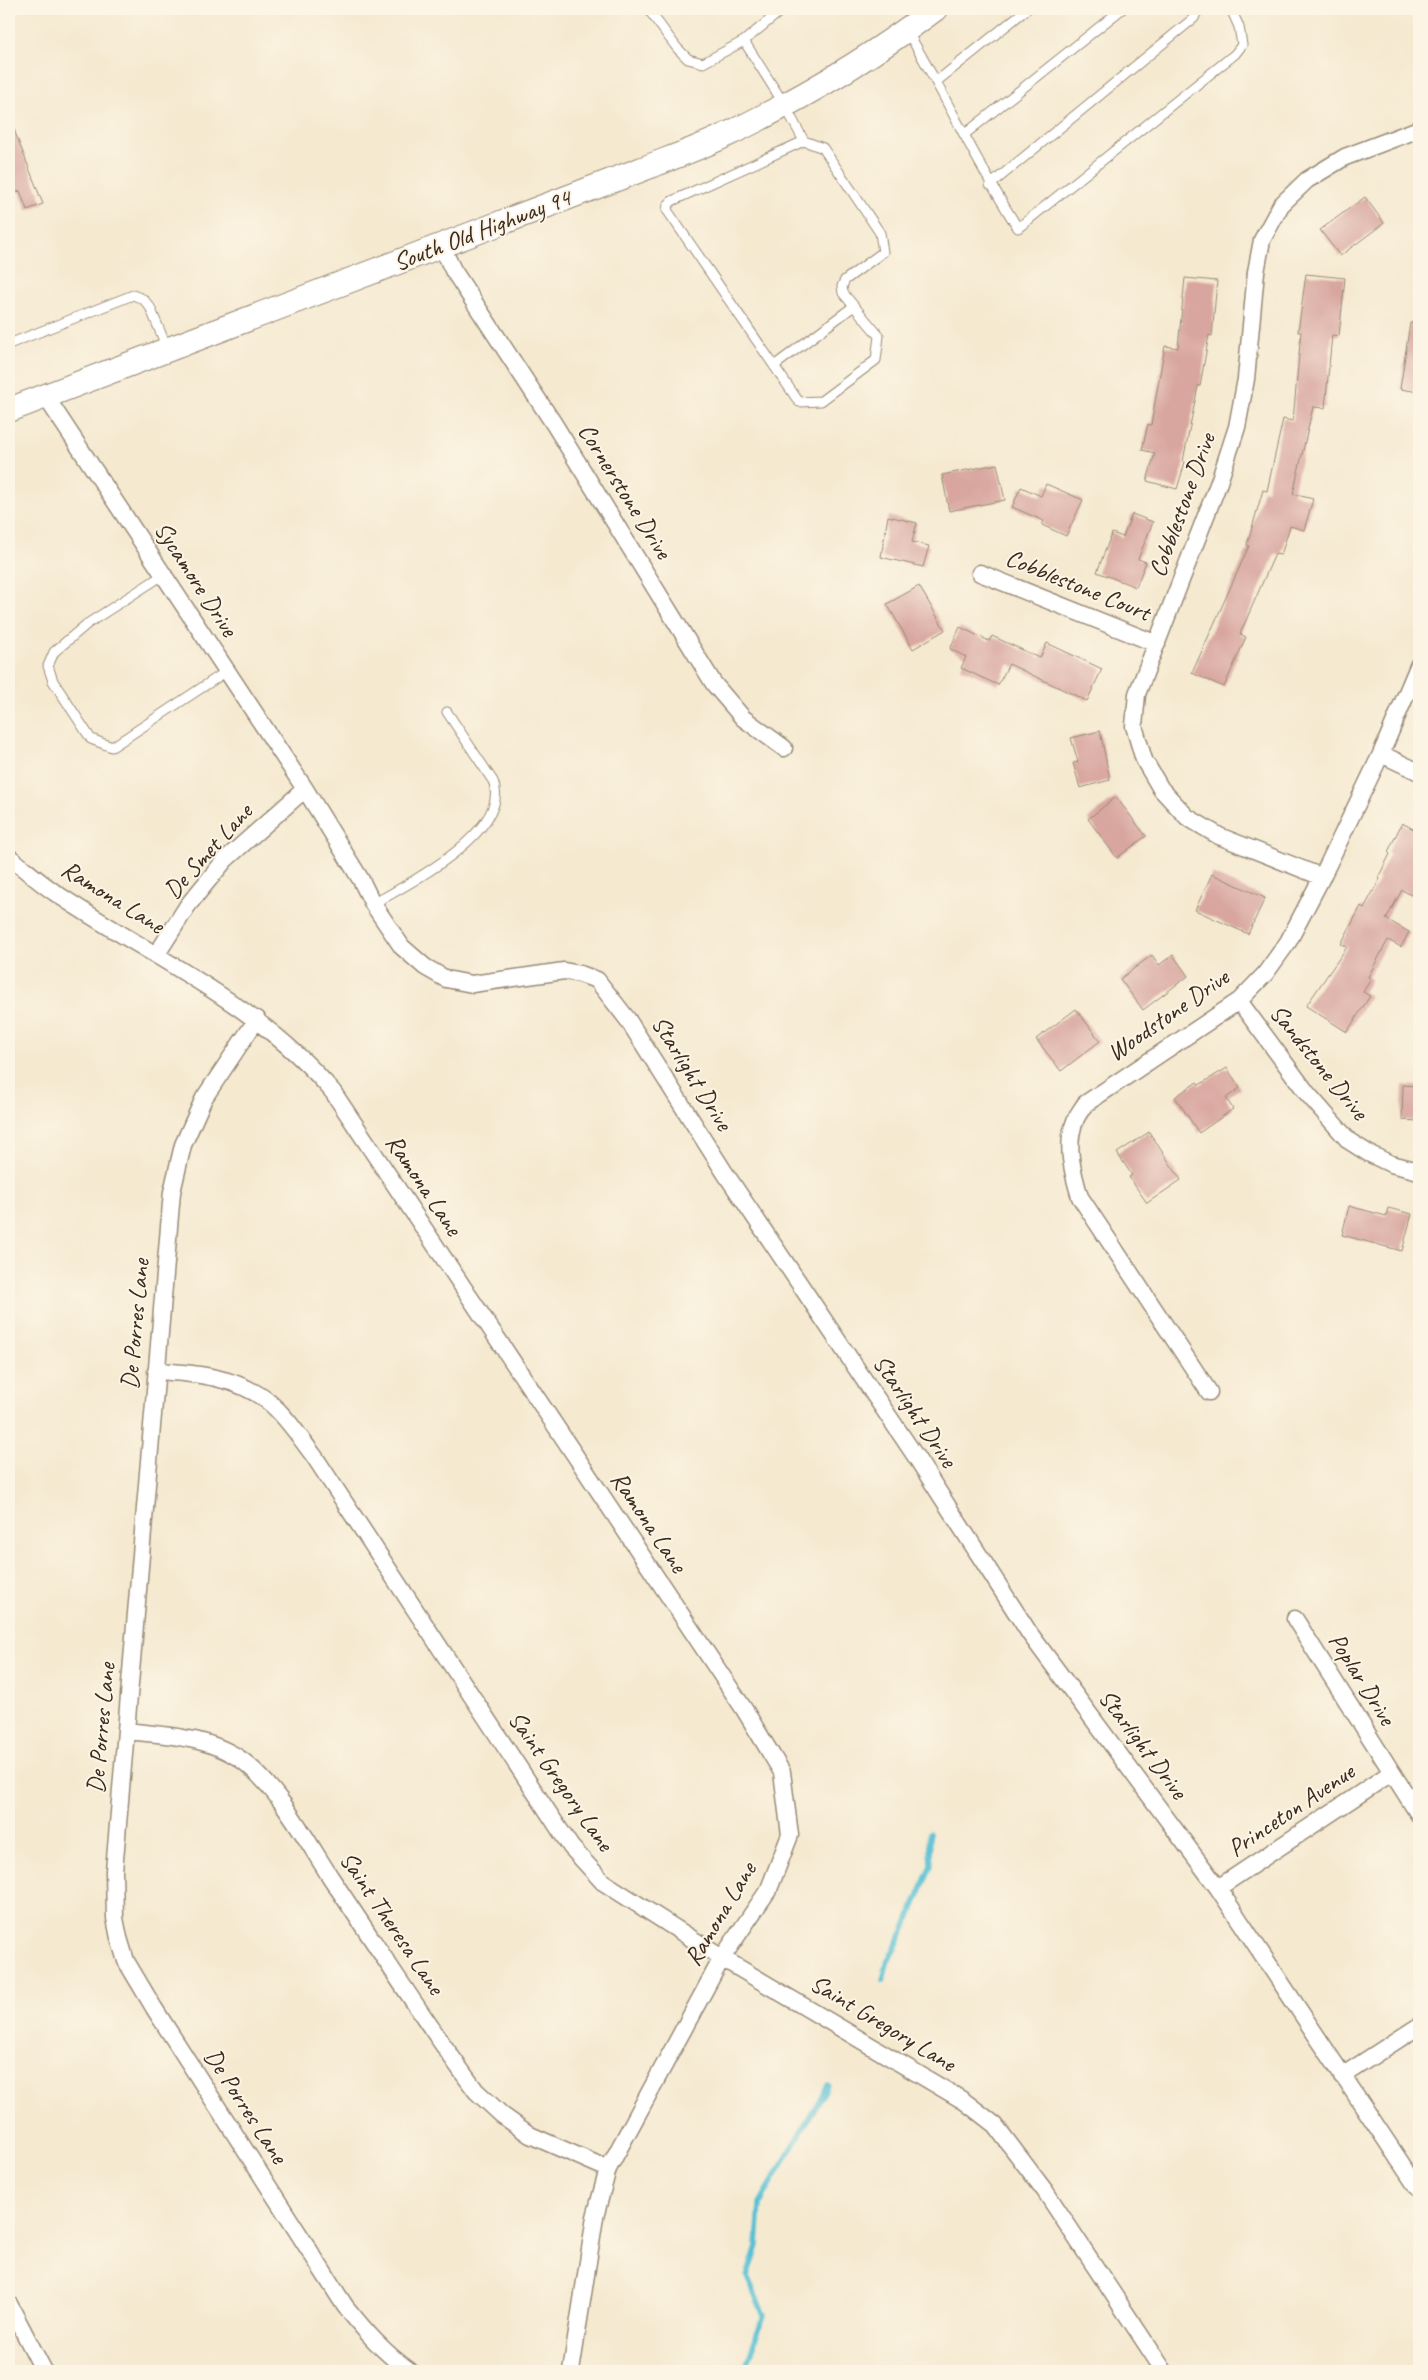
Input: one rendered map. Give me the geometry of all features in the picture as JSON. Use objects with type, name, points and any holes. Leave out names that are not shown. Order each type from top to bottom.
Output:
[{"type":"main road","name":"South Old Highway 94","points":[[9,410],[168,351],[716,140],[844,71],[936,9]]},
{"type":"street","name":"Cobblestone Drive","points":[[1322,877],[1219,836],[1187,817],[1161,789],[1144,760],[1134,726],[1136,694],[1219,482],[1237,427],[1246,379],[1256,272],[1262,240],[1281,205],[1307,180],[1345,157],[1419,129]]},
{"type":"street","name":"Cornerstone Drive","points":[[441,245],[453,270],[554,424],[714,684],[743,718],[784,748]]},
{"type":"street","name":"Sycamore Drive","points":[[46,397],[304,789]]},
{"type":"street","name":"Cobblestone Court","points":[[980,573],[1156,644]]},
{"type":"street","name":"Woodstone Drive","points":[[1209,1392],[1080,1197],[1072,1168],[1071,1138],[1075,1121],[1085,1104],[1238,1001],[1266,974],[1288,942],[1322,877],[1381,754],[1419,664]]},
{"type":"street","points":[[1381,754],[1419,772]]},
{"type":"street","name":"Starlight Drive","points":[[304,789],[361,880],[373,904],[402,947],[425,967],[446,979],[472,984],[564,971],[597,980],[628,1020],[725,1172],[916,1457],[1030,1634],[1218,1888],[1419,2190]]},
{"type":"street","name":"De Smet Lane","points":[[157,954],[188,905],[225,860],[304,789]]},
{"type":"street","name":"Ramona Lane","points":[[9,858],[56,894],[157,954],[257,1019],[293,1049],[333,1092],[744,1709],[782,1772],[790,1835],[769,1889],[722,1958],[608,2169],[595,2217],[571,2371]]},
{"type":"street","name":"Sandstone Drive","points":[[1238,1001],[1307,1093],[1349,1141],[1391,1164],[1419,1171]]},
{"type":"street","name":"De Porres Lane","points":[[257,1019],[204,1098],[184,1145],[172,1192],[114,1871],[115,1918],[126,1961],[154,2008],[345,2306],[371,2338],[392,2358],[410,2371]]},
{"type":"street","name":"Saint Gregory Lane","points":[[156,1371],[179,1372],[232,1382],[269,1402],[288,1421],[314,1456],[570,1847],[603,1882],[722,1958],[964,2101],[995,2125],[1045,2191],[1164,2371]]},
{"type":"street","name":"Poplar Drive","points":[[1295,1618],[1419,1815]]},
{"type":"street","name":"Saint Theresa Lane","points":[[126,1731],[165,1735],[206,1744],[226,1752],[248,1765],[288,1812],[476,2091],[502,2115],[530,2135],[608,2169]]},
{"type":"street","name":"Princeton Avenue","points":[[1218,1888],[1391,1773]]},
{"type":"street","points":[[1342,2076],[1419,2026]]},
{"type":"street","points":[[9,2304],[44,2371]]},
{"type":"lane","points":[[648,9],[677,48],[688,59],[703,63],[744,41],[783,9]]},
{"type":"lane","points":[[937,81],[1027,9]]},
{"type":"lane","points":[[965,134],[1122,9]]},
{"type":"lane","points":[[990,186],[1194,18],[1198,9]]},
{"type":"lane","points":[[907,30],[937,81],[990,186],[1018,228],[1236,54],[1242,45],[1239,27],[1231,9]]},
{"type":"lane","points":[[744,41],[784,104],[804,141],[823,148],[880,232],[883,252],[845,280],[842,286],[843,293],[879,336],[876,360],[821,401],[799,402],[667,210],[668,205],[672,201],[804,141]]},
{"type":"lane","points":[[9,344],[133,295],[143,299],[150,307],[168,351]]},
{"type":"lane","points":[[774,366],[854,306]]},
{"type":"lane","points":[[164,575],[88,624],[54,652],[48,666],[53,681],[91,739],[112,747],[227,671]]},
{"type":"lane","points":[[373,904],[428,874],[475,834],[490,815],[496,801],[497,791],[493,781],[447,712]]},
{"type":"building","points":[[9,117],[43,204],[27,210],[20,191],[9,195]]},
{"type":"building","points":[[1365,197],[1384,223],[1340,256],[1320,230]]},
{"type":"building","points":[[1306,274],[1345,278],[1339,336],[1332,335],[1325,408],[1313,407],[1293,494],[1313,499],[1304,530],[1290,526],[1281,555],[1275,554],[1240,634],[1246,637],[1224,687],[1192,673],[1249,546],[1247,545],[1263,490],[1267,491],[1283,419],[1293,421],[1301,332],[1298,332]]},
{"type":"building","points":[[1185,278],[1217,281],[1212,336],[1209,335],[1183,461],[1185,462],[1177,489],[1147,481],[1155,453],[1142,450],[1148,424],[1151,425],[1165,346],[1178,348]]},
{"type":"building","points":[[1410,323],[1419,323],[1419,392],[1400,389]]},
{"type":"building","points":[[997,464],[1005,500],[949,511],[942,475]]},
{"type":"building","points":[[1046,484],[1083,500],[1066,536],[1042,525],[1044,521],[1012,507],[1021,487],[1041,496]]},
{"type":"building","points":[[1132,514],[1153,522],[1138,559],[1146,562],[1136,587],[1097,572],[1112,533],[1123,537]]},
{"type":"building","points":[[888,516],[917,523],[912,542],[929,546],[923,567],[881,557]]},
{"type":"building","points":[[919,586],[945,630],[913,649],[887,604]]},
{"type":"building","points":[[960,627],[989,641],[992,636],[1040,658],[1047,643],[1102,669],[1087,701],[1009,664],[998,685],[961,668],[966,657],[950,649]]},
{"type":"building","points":[[1100,731],[1110,780],[1080,788],[1073,763],[1078,762],[1071,738]]},
{"type":"building","points":[[1116,797],[1146,836],[1117,858],[1088,819]]},
{"type":"building","points":[[1402,823],[1419,832],[1419,884],[1413,896],[1402,890],[1386,919],[1409,932],[1401,947],[1388,940],[1368,977],[1371,979],[1363,992],[1370,996],[1347,1032],[1306,1006],[1347,947],[1341,944],[1361,906],[1364,908],[1380,879],[1378,878],[1390,854],[1388,852]]},
{"type":"building","points":[[1212,874],[1265,898],[1248,934],[1195,910]]},
{"type":"building","points":[[1152,955],[1159,965],[1173,955],[1188,976],[1143,1010],[1120,979]]},
{"type":"building","points":[[1076,1009],[1100,1041],[1061,1071],[1036,1039]]},
{"type":"building","points":[[1227,1068],[1240,1088],[1226,1098],[1233,1109],[1199,1133],[1175,1097],[1197,1082],[1199,1085]]},
{"type":"building","points":[[1403,1085],[1419,1086],[1419,1121],[1402,1120]]},
{"type":"building","points":[[1149,1132],[1181,1180],[1147,1203],[1129,1177],[1132,1175],[1117,1153]]},
{"type":"building","points":[[1349,1206],[1386,1216],[1388,1208],[1412,1214],[1402,1251],[1342,1235]]},
{"type":"waterway","points":[[883,1980],[888,1960],[904,1931],[931,1865],[929,1833]]},
{"type":"waterway","points":[[744,2371],[764,2315],[747,2277],[757,2246],[760,2203],[828,2085]]}]
